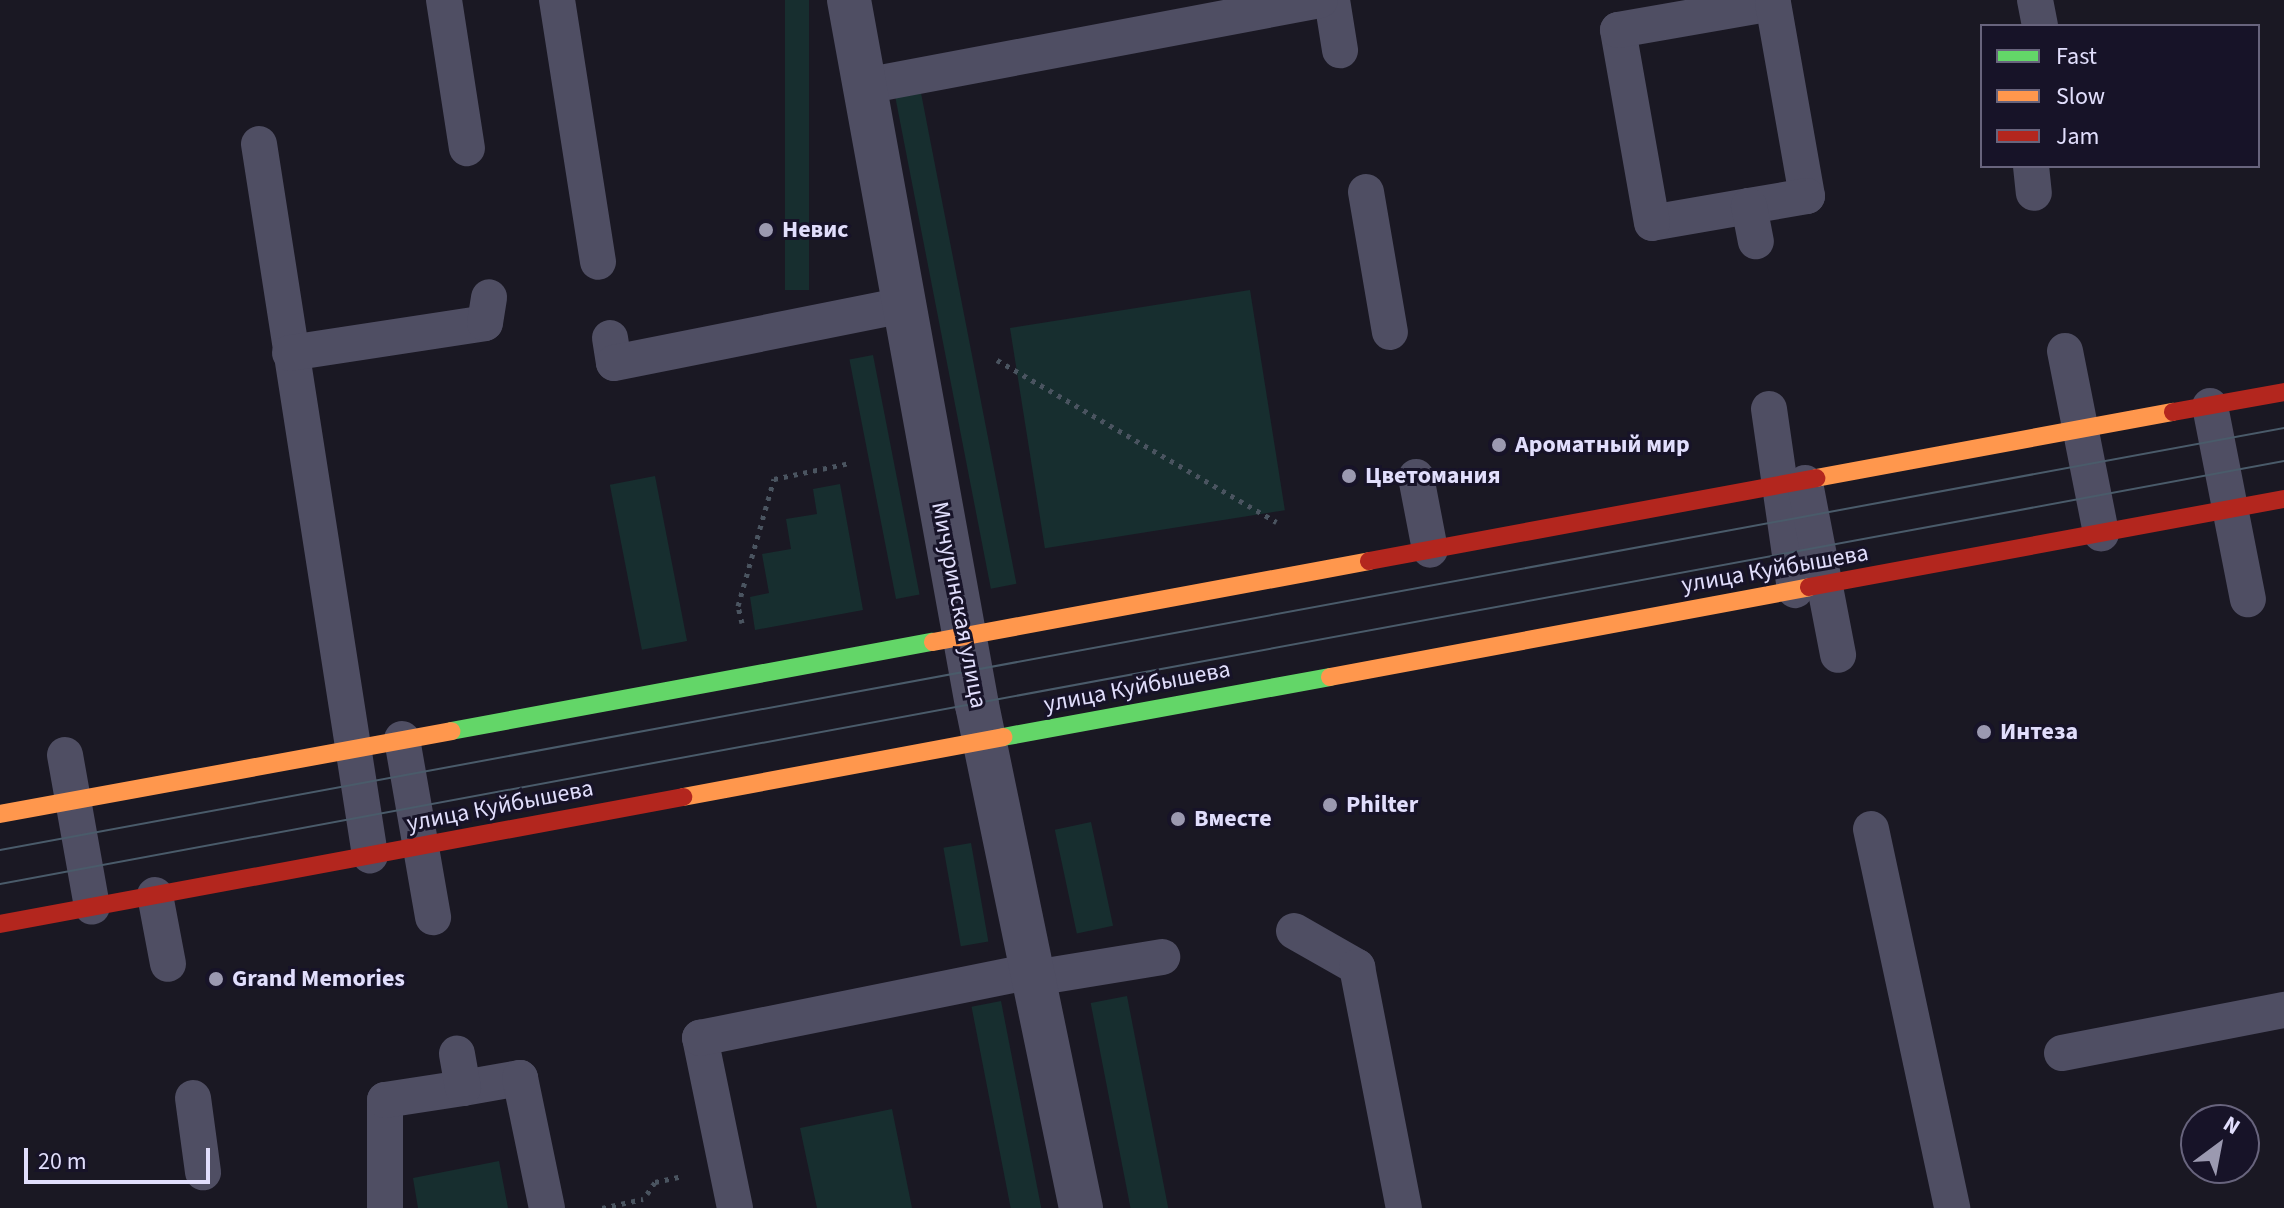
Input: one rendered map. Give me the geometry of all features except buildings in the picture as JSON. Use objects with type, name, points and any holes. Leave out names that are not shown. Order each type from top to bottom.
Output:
[{"type":"main road","points":[[0,814],[964,634],[1793,486],[2284,392]]},
{"type":"main road","name":"улица Куйбышева","points":[[0,924],[2284,499]]},
{"type":"street","name":"Мичуринская улица","points":[[849,0],[964,634],[1081,1208]]},
{"type":"lane","points":[[444,0],[467,148]]},
{"type":"lane","points":[[557,0],[598,262]]},
{"type":"lane","points":[[865,86],[1320,0]]},
{"type":"lane","points":[[1332,0],[1340,50]]},
{"type":"lane","points":[[2035,0],[2040,24]]},
{"type":"lane","points":[[1773,3],[1807,196],[1749,206],[1652,223],[1618,30],[1773,3]]},
{"type":"lane","points":[[259,144],[350,748],[370,855]]},
{"type":"lane","points":[[1366,192],[1390,332]]},
{"type":"lane","points":[[1749,206],[1756,241]]},
{"type":"lane","points":[[290,353],[485,323],[489,297]]},
{"type":"lane","points":[[610,338],[614,363],[903,305]]},
{"type":"lane","points":[[2065,351],[2101,533]]},
{"type":"lane","points":[[2210,406],[2248,599]]},
{"type":"lane","points":[[1769,409],[1793,486],[1810,587],[1838,655]]},
{"type":"lane","points":[[1416,477],[1430,550]]},
{"type":"lane","points":[[402,739],[433,917]]},
{"type":"lane","points":[[65,755],[92,907]]},
{"type":"lane","points":[[1871,829],[1952,1208]]},
{"type":"lane","points":[[155,895],[168,964]]},
{"type":"lane","points":[[1294,931],[1357,967],[1404,1208]]},
{"type":"lane","points":[[735,1208],[700,1038],[1033,974],[1162,957]]},
{"type":"lane","points":[[2062,1053],[2284,1010]]},
{"type":"lane","points":[[385,1208],[385,1100],[460,1071],[520,1078],[547,1208]]},
{"type":"lane","points":[[193,1098],[203,1172]]},
{"type":"path","points":[[997,360],[1286,528]]},
{"type":"path","points":[[743,631],[738,606],[774,479],[850,463]]},
{"type":"path","points":[[602,1208],[643,1199]]},
{"type":"green space","points":[[785,0],[809,0],[809,290],[785,290]]},
{"type":"green space","points":[[921,93],[1016,584],[991,589],[895,98]]},
{"type":"green space","points":[[1250,290],[1285,510],[1045,548],[1010,328]]},
{"type":"green space","points":[[873,355],[920,595],[896,599],[849,360]]},
{"type":"green space","points":[[655,476],[687,641],[642,650],[610,485]]},
{"type":"green space","points":[[840,484],[863,610],[755,630],[750,597],[769,593],[762,554],[791,549],[786,519],[817,514],[813,489]]},
{"type":"green space","points":[[1091,822],[1113,926],[1077,933],[1055,830]]},
{"type":"green space","points":[[971,843],[988,941],[961,946],[943,848]]},
{"type":"green space","points":[[1127,996],[1168,1208],[1131,1208],[1091,1003]]},
{"type":"green space","points":[[1001,1001],[1041,1208],[1011,1208],[972,1007]]},
{"type":"green space","points":[[892,1109],[912,1208],[817,1208],[800,1128]]},
{"type":"green space","points":[[499,1161],[508,1208],[418,1208],[413,1178]]},
{"type":"tram line","points":[[0,850],[2284,428]]},
{"type":"tram line","points":[[0,884],[2284,461]]},
{"type":"traffic: fast","points":[[451,731],[933,642]]},
{"type":"traffic: fast","points":[[1003,737],[1330,677]]},
{"type":"traffic: slow","points":[[1816,478],[2173,412]]},
{"type":"traffic: slow","points":[[933,642],[1369,561]]},
{"type":"traffic: slow","points":[[1330,677],[1809,587]]},
{"type":"traffic: slow","points":[[0,814],[451,731]]},
{"type":"traffic: slow","points":[[683,797],[1003,737]]},
{"type":"traffic: jam","points":[[2173,412],[2284,392]]},
{"type":"traffic: jam","points":[[1369,561],[1816,478]]},
{"type":"traffic: jam","points":[[1809,587],[2284,499]]},
{"type":"traffic: jam","points":[[0,924],[683,797]]},
{"type":"place","name":"Невис","points":[[766,230]]},
{"type":"place","name":"Ароматный мир","points":[[1499,445]]},
{"type":"place","name":"Цветомания","points":[[1349,476]]},
{"type":"place","name":"Интеза","points":[[1984,732]]},
{"type":"place","name":"Philter","points":[[1330,805]]},
{"type":"place","name":"Вместе","points":[[1178,819]]},
{"type":"place","name":"Grand Memories","points":[[216,979]]}]
